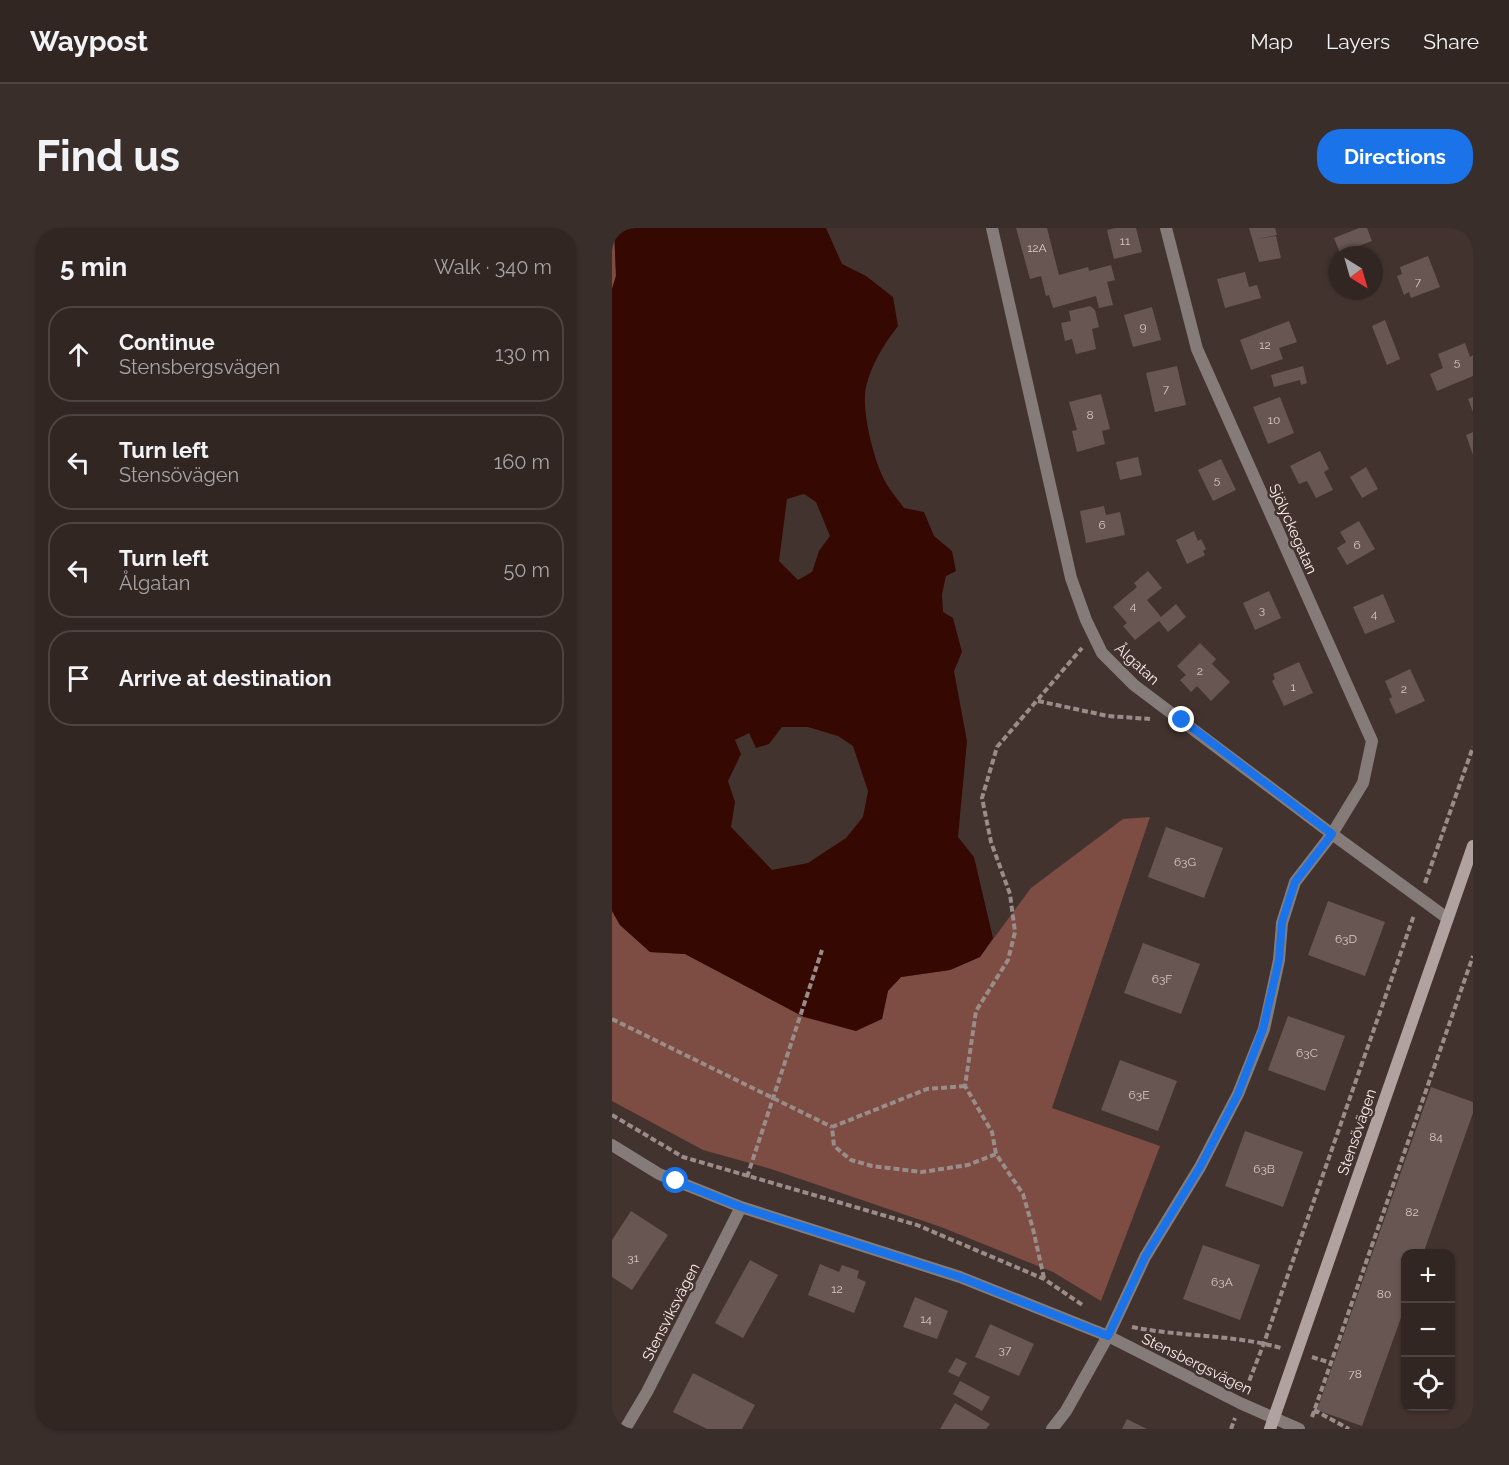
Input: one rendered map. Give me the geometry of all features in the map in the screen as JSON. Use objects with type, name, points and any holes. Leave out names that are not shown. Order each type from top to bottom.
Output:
[{"type":"street","name":"Ålgatan","points":[[992,228],[1071,578],[1102,653],[1134,685],[1447,918]]},
{"type":"street","name":"Sjölyckegatan","points":[[1166,228],[1197,349],[1372,741],[1363,783],[1332,834]]},
{"type":"street","points":[[1052,1429],[1066,1411],[1108,1336],[1145,1257],[1200,1167],[1238,1094],[1263,1029],[1279,960],[1282,922],[1295,882],[1332,834]]},
{"type":"street","name":"Stensövägen","points":[[1272,1423],[1473,846]]},
{"type":"street","name":"Stensbergsvägen","points":[[612,1145],[659,1174],[741,1207],[960,1277],[1108,1336],[1240,1402],[1272,1423],[1299,1429]]},
{"type":"street","name":"Stensviksvägen","points":[[625,1429],[647,1392],[741,1207]]},
{"type":"path","points":[[1044,1279],[1034,1229],[1023,1194],[996,1154],[992,1132],[965,1086],[976,1011],[1008,960],[1016,932],[1010,894],[991,843],[982,798],[997,747],[1093,634]]},
{"type":"path","points":[[1038,701],[1108,716],[1142,720],[1177,716]]},
{"type":"path","points":[[1231,1429],[1264,1343],[1473,747]]},
{"type":"path","points":[[747,1177],[822,950]]},
{"type":"path","points":[[1311,1420],[1473,956]]},
{"type":"path","points":[[612,1019],[832,1127],[927,1089],[965,1086]]},
{"type":"path","points":[[612,1115],[683,1157],[917,1225],[1044,1279],[1087,1308]]},
{"type":"path","points":[[832,1127],[834,1146],[851,1160],[898,1171],[922,1172],[968,1165],[996,1154]]},
{"type":"path","points":[[1116,1320],[1133,1328],[1204,1334],[1264,1343]]},
{"type":"path","points":[[1314,1410],[1349,1429]]},
{"type":"shaded area","points":[[612,228],[614,228],[616,276],[612,289]]},
{"type":"shaded area","points":[[614,228],[826,228],[842,264],[866,276],[893,297],[898,326],[879,355],[868,379],[865,397],[867,422],[877,461],[889,488],[904,508],[924,512],[934,536],[952,551],[956,571],[946,576],[942,594],[943,612],[953,618],[962,652],[954,671],[967,741],[958,837],[974,857],[993,938],[980,957],[950,970],[901,977],[888,991],[882,1019],[856,1031],[804,1017],[685,954],[650,952],[620,925],[612,911],[612,289],[616,276]],"holes":[[[804,494],[816,502],[830,536],[819,551],[812,572],[798,580],[779,561],[787,499]],[[782,727],[808,727],[838,736],[853,746],[868,791],[863,817],[846,838],[808,863],[772,870],[731,827],[735,802],[728,781],[741,754],[735,740],[749,733],[756,748],[769,744]]]},
{"type":"shaded area","points":[[1150,817],[1052,1108],[1160,1146],[1101,1301],[1053,1272],[941,1227],[771,1169],[703,1150],[612,1101],[612,911],[620,925],[650,952],[685,954],[804,1017],[882,1019],[888,990],[901,977],[950,970],[980,957],[1031,888],[1123,819]]},
{"type":"building","points":[[1016,228],[1047,228],[1059,275],[1088,267],[1089,271],[1111,265],[1115,280],[1107,282],[1113,305],[1099,308],[1096,296],[1053,308],[1049,295],[1046,296],[1041,276],[1030,279]]},
{"type":"building","points":[[1136,228],[1142,252],[1114,259],[1107,230]]},
{"type":"building","points":[[1249,228],[1275,228],[1277,235],[1257,239],[1276,236],[1281,258],[1259,262]]},
{"type":"building","points":[[1359,228],[1367,228],[1372,241],[1359,246],[1337,246],[1334,238]]},
{"type":"building","points":[[1428,256],[1440,287],[1411,298],[1409,292],[1404,295],[1397,276],[1402,274],[1400,267]]},
{"type":"building","points":[[1245,272],[1249,287],[1257,285],[1261,298],[1225,308],[1217,279]]},
{"type":"building","points":[[1090,306],[1095,310],[1099,327],[1092,329],[1096,349],[1076,354],[1072,339],[1065,341],[1061,323],[1071,321],[1069,311]]},
{"type":"building","points":[[1152,307],[1161,340],[1133,347],[1124,315]]},
{"type":"building","points":[[1385,320],[1400,359],[1387,365],[1372,326]]},
{"type":"building","points":[[1289,321],[1297,342],[1279,348],[1283,359],[1251,370],[1240,340]]},
{"type":"building","points":[[1465,343],[1470,357],[1473,355],[1473,376],[1437,391],[1430,374],[1443,368],[1438,354]]},
{"type":"building","points":[[1177,366],[1186,405],[1155,412],[1146,373]]},
{"type":"building","points":[[1303,366],[1307,383],[1301,385],[1300,380],[1274,387],[1271,375]]},
{"type":"building","points":[[1101,394],[1110,429],[1102,431],[1105,444],[1077,452],[1072,431],[1077,430],[1069,402]]},
{"type":"building","points":[[1280,397],[1294,433],[1268,444],[1253,407]]},
{"type":"building","points":[[1473,397],[1473,412],[1468,399]]},
{"type":"building","points":[[1473,432],[1473,455],[1466,435]]},
{"type":"building","points":[[1320,451],[1329,469],[1324,472],[1333,490],[1316,498],[1307,481],[1299,484],[1290,466]]},
{"type":"building","points":[[1138,457],[1142,475],[1120,480],[1116,462]]},
{"type":"building","points":[[1221,459],[1236,490],[1213,501],[1198,470]]},
{"type":"building","points":[[1366,467],[1378,489],[1362,498],[1350,477]]},
{"type":"building","points":[[1104,506],[1106,515],[1120,512],[1125,535],[1086,543],[1080,511]]},
{"type":"building","points":[[1359,521],[1375,549],[1347,565],[1337,548],[1346,542],[1340,532]]},
{"type":"building","points":[[1194,531],[1198,541],[1201,539],[1206,549],[1203,551],[1205,555],[1187,564],[1176,540]]},
{"type":"building","points":[[1148,571],[1162,588],[1147,600],[1161,617],[1176,604],[1186,617],[1168,632],[1159,621],[1135,640],[1123,626],[1127,623],[1113,607],[1137,587],[1134,583]]},
{"type":"building","points":[[1269,591],[1281,618],[1255,630],[1243,603]]},
{"type":"building","points":[[1383,594],[1395,622],[1365,634],[1353,607]]},
{"type":"building","points":[[1200,643],[1216,659],[1212,664],[1230,682],[1211,701],[1197,686],[1191,692],[1180,680],[1186,675],[1177,666]]},
{"type":"building","points":[[1299,662],[1313,693],[1284,706],[1272,681],[1275,679],[1273,674]]},
{"type":"building","points":[[1410,669],[1425,701],[1396,714],[1389,699],[1392,697],[1385,681]]},
{"type":"building","points":[[1166,827],[1223,848],[1204,898],[1148,877]]},
{"type":"building","points":[[1328,901],[1385,922],[1365,976],[1308,955]]},
{"type":"building","points":[[1143,943],[1200,964],[1181,1014],[1124,993]]},
{"type":"building","points":[[1288,1016],[1345,1036],[1325,1091],[1268,1070]]},
{"type":"building","points":[[1120,1060],[1177,1081],[1158,1131],[1101,1110]]},
{"type":"building","points":[[1431,1087],[1473,1102],[1473,1113],[1425,1249],[1401,1249],[1401,1318],[1362,1426],[1317,1410]]},
{"type":"building","points":[[1245,1131],[1303,1152],[1283,1207],[1225,1186]]},
{"type":"building","points":[[631,1211],[668,1235],[632,1290],[612,1277],[612,1240]]},
{"type":"building","points":[[1203,1245],[1260,1265],[1240,1320],[1183,1299]]},
{"type":"building","points":[[750,1260],[778,1275],[743,1338],[715,1323]]},
{"type":"building","points":[[820,1264],[839,1272],[842,1265],[859,1271],[857,1278],[866,1282],[854,1313],[808,1295]]},
{"type":"building","points":[[915,1297],[948,1311],[937,1339],[903,1327]]},
{"type":"building","points":[[990,1324],[1034,1344],[1019,1376],[975,1357]]},
{"type":"building","points":[[956,1358],[967,1363],[959,1377],[948,1372]]},
{"type":"building","points":[[693,1373],[755,1405],[742,1429],[707,1429],[673,1412]]},
{"type":"building","points":[[960,1381],[990,1397],[982,1411],[953,1394]]},
{"type":"building","points":[[955,1403],[990,1424],[986,1429],[940,1429]]},
{"type":"building","points":[[1127,1419],[1147,1429],[1122,1429]]},
{"type":"route","points":[[676,1181],[741,1207],[960,1277],[1108,1336],[1145,1257],[1200,1167],[1238,1094],[1263,1029],[1279,960],[1282,922],[1295,882],[1332,834],[1182,720]]}]
